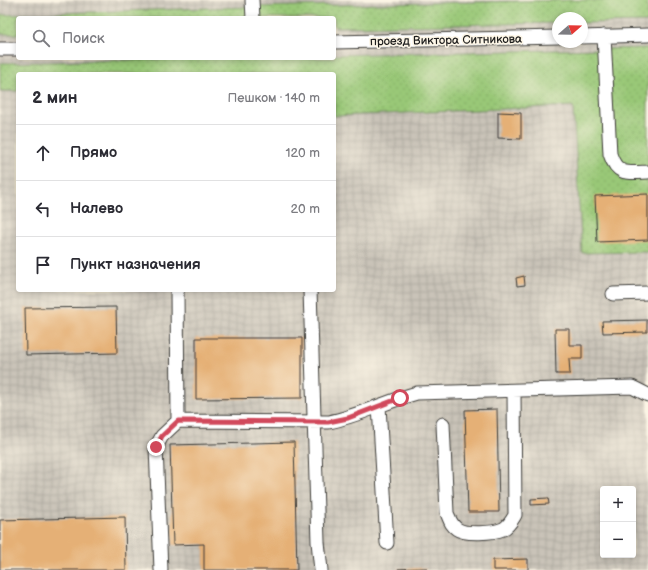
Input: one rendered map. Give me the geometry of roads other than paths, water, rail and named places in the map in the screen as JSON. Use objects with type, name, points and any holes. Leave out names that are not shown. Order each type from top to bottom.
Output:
[{"type":"street","points":[[252,0],[253,16]]},
{"type":"street","points":[[588,37],[648,35]]},
{"type":"street","points":[[604,36],[610,154],[613,164],[620,171],[627,173],[648,172]]},
{"type":"street","name":"проезд Виктора Ситникова","points":[[336,42],[552,37]]},
{"type":"street","points":[[0,49],[16,49]]},
{"type":"street","points":[[176,292],[178,421]]},
{"type":"street","points":[[310,292],[318,542],[321,570]]},
{"type":"street","points":[[613,294],[648,293]]},
{"type":"street","points":[[161,570],[156,447],[162,436],[178,421],[328,422],[348,418],[418,393],[632,387],[648,394]]},
{"type":"street","points":[[443,424],[447,514],[451,523],[457,530],[465,533],[504,529],[510,524],[515,515],[514,391]]},
{"type":"street","points":[[380,406],[387,543]]}]
